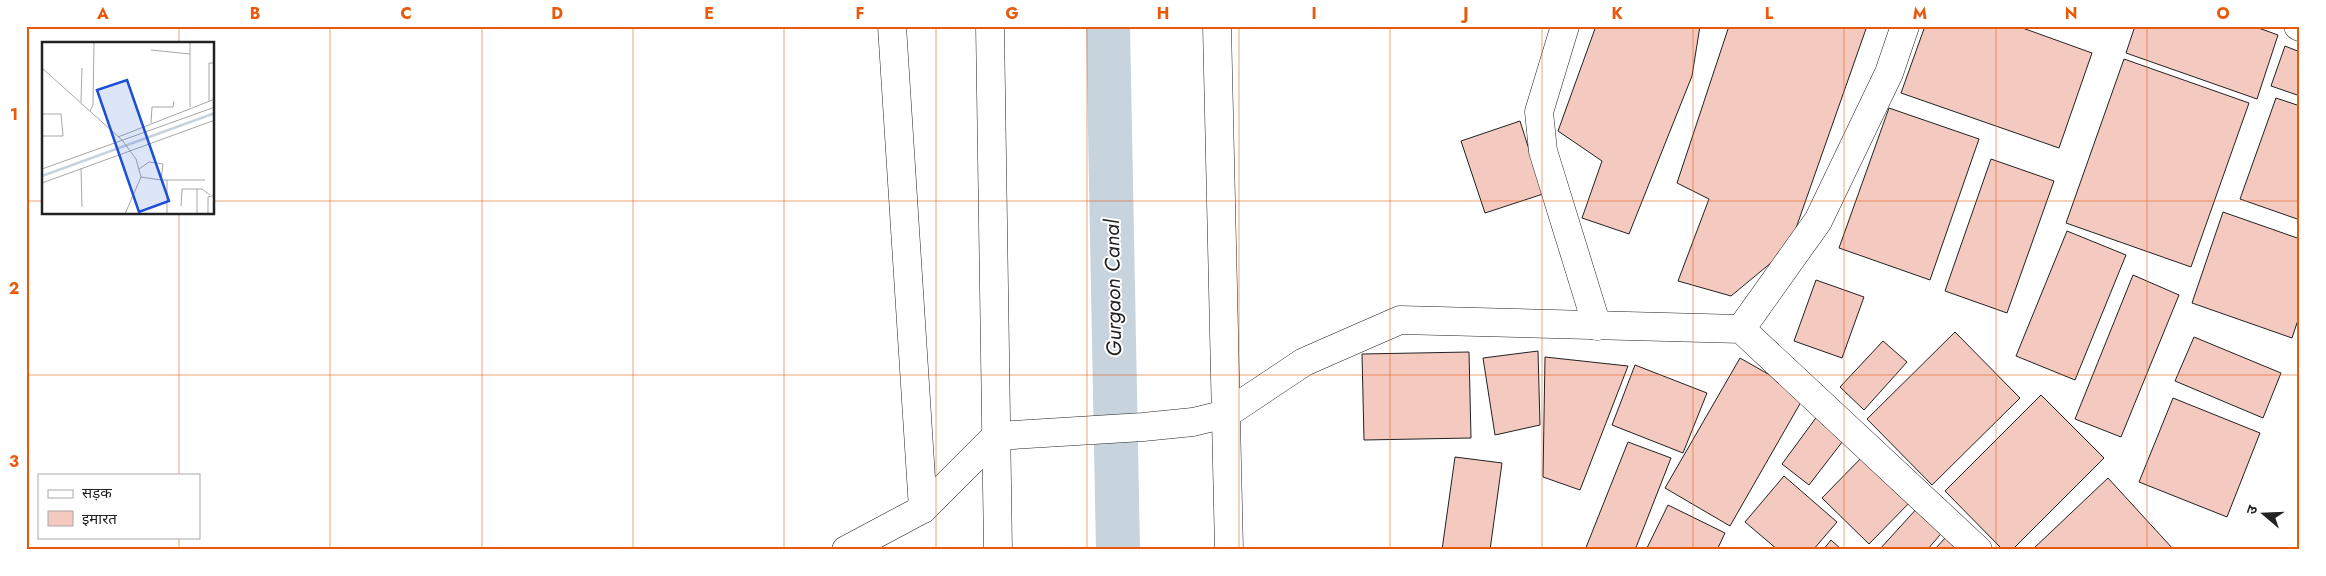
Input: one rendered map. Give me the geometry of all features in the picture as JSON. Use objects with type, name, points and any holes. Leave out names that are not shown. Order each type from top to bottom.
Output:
[{"type":"street","points":[[892,26],[924,509]]},
{"type":"street","points":[[990,26],[998,550]]},
{"type":"street","points":[[1217,26],[1229,550]]},
{"type":"street","points":[[1565,26],[1539,112],[1544,151],[1597,326]]},
{"type":"street","points":[[1741,329],[1818,222],[1889,73],[1905,26]]},
{"type":"street","points":[[846,550],[924,509],[996,436],[1143,427],[1193,422],[1226,414],[1304,362],[1400,320],[1741,329],[1978,550]]},
{"type":"building","points":[[1596,26],[1700,26],[1692,76],[1629,234],[1582,218],[1602,161],[1558,131]]},
{"type":"building","points":[[1729,26],[1867,26],[1789,248],[1731,296],[1678,281],[1709,199],[1677,183]]},
{"type":"building","points":[[1925,26],[2017,26],[2092,53],[2059,148],[1901,93]]},
{"type":"building","points":[[2135,26],[2253,26],[2278,35],[2257,99],[2126,53]]},
{"type":"building","points":[[2285,46],[2300,52],[2300,96],[2271,86]]},
{"type":"building","points":[[2124,59],[2249,103],[2191,267],[2066,223]]},
{"type":"building","points":[[2276,98],[2300,106],[2300,220],[2240,199]]},
{"type":"building","points":[[1889,108],[1979,139],[1930,280],[1839,248]]},
{"type":"building","points":[[1520,121],[1543,194],[1485,213],[1461,141]]},
{"type":"building","points":[[1991,159],[2054,181],[2007,313],[1945,291]]},
{"type":"building","points":[[2223,212],[2300,239],[2300,314],[2292,338],[2192,303]]},
{"type":"building","points":[[2067,231],[2126,255],[2075,380],[2016,356]]},
{"type":"building","points":[[2133,275],[2179,295],[2121,437],[2075,419]]},
{"type":"building","points":[[1816,280],[1864,297],[1842,358],[1794,341]]},
{"type":"building","points":[[1955,332],[2020,398],[1932,485],[1867,419]]},
{"type":"building","points":[[2194,337],[2281,373],[2263,418],[2175,381]]},
{"type":"building","points":[[1883,341],[1907,362],[1864,410],[1840,387]]},
{"type":"building","points":[[1538,351],[1540,425],[1495,435],[1483,358]]},
{"type":"building","points":[[1469,352],[1471,438],[1364,440],[1362,354]]},
{"type":"building","points":[[1545,357],[1628,366],[1580,490],[1543,477]]},
{"type":"building","points":[[1740,358],[1805,395],[1730,526],[1665,488]]},
{"type":"building","points":[[1635,365],[1707,393],[1683,453],[1612,425]]},
{"type":"building","points":[[2041,395],[2104,458],[2012,550],[2003,550],[1945,491]]},
{"type":"building","points":[[2173,398],[2260,433],[2227,517],[2139,482]]},
{"type":"building","points":[[1818,415],[1846,437],[1809,485],[1782,464]]},
{"type":"building","points":[[1628,442],[1671,458],[1635,550],[1585,550]]},
{"type":"building","points":[[1867,452],[1914,498],[1869,544],[1822,498]]},
{"type":"building","points":[[1455,457],[1502,463],[1490,550],[1442,550]]},
{"type":"building","points":[[1784,476],[1837,522],[1813,550],[1778,550],[1745,522]]},
{"type":"building","points":[[2108,478],[2174,550],[2032,550]]},
{"type":"building","points":[[1668,505],[1725,533],[1717,550],[1646,550]]},
{"type":"building","points":[[1920,505],[1946,528],[1927,550],[1879,550]]},
{"type":"building","points":[[1948,535],[1964,550],[1934,550]]},
{"type":"building","points":[[1831,540],[1842,550],[1823,550]]},
{"type":"waterway","name":"Gurgaon Canal","points":[[1108,26],[1118,550]]}]
